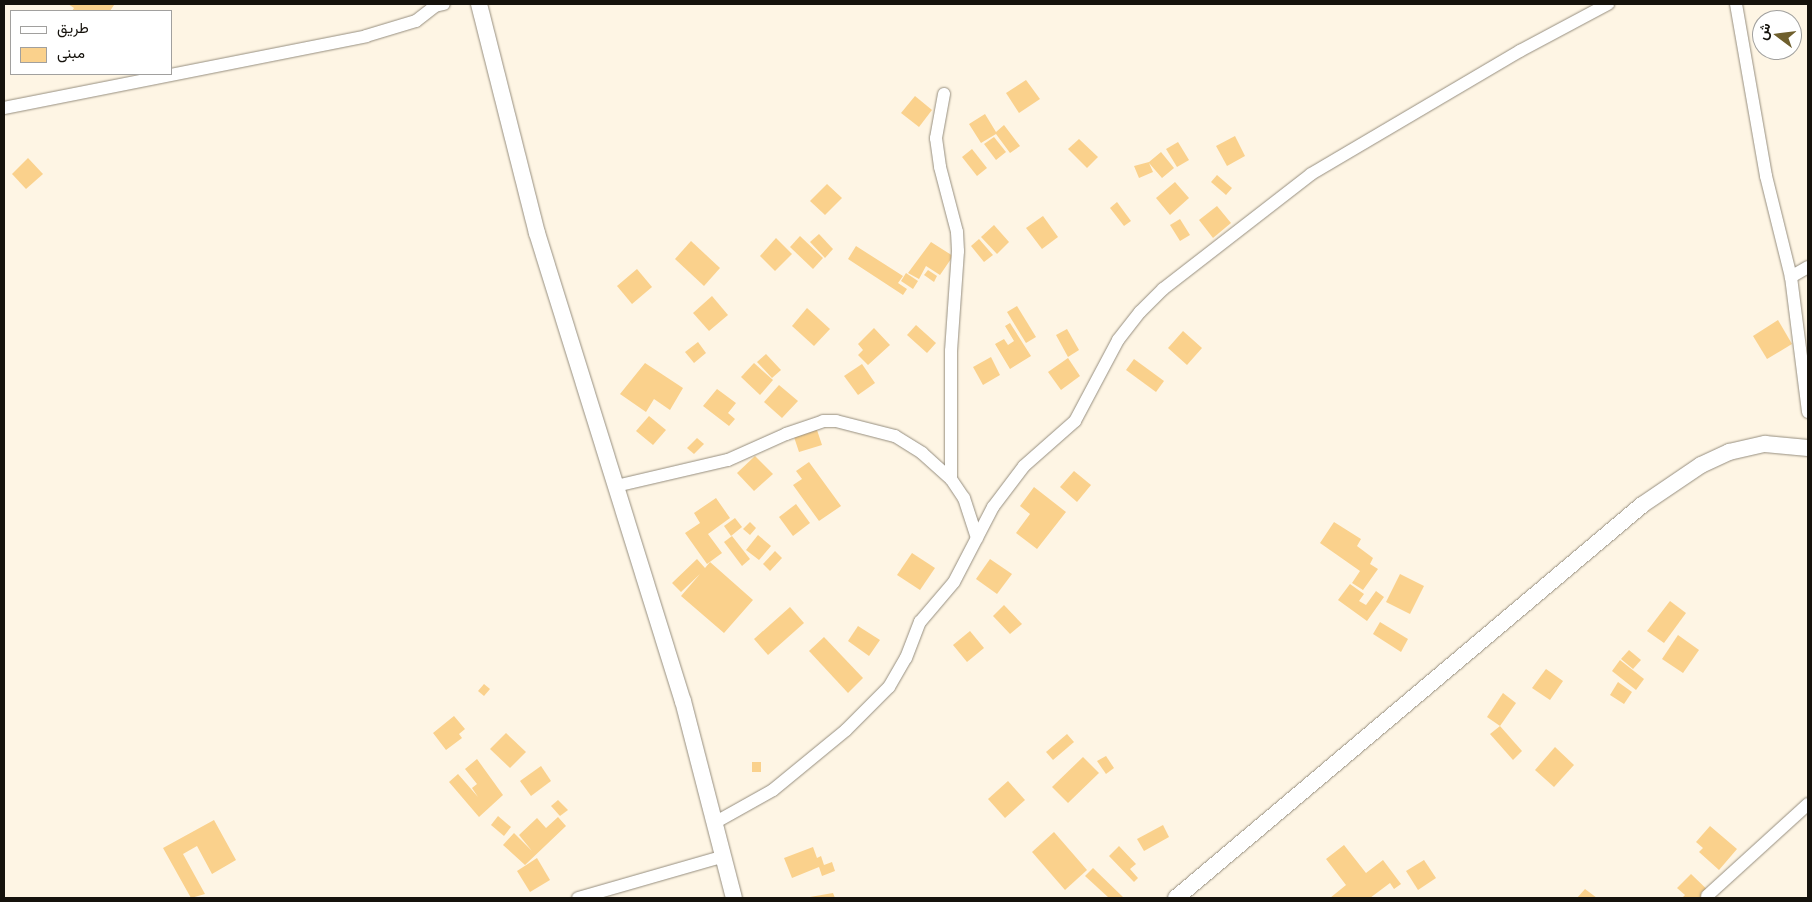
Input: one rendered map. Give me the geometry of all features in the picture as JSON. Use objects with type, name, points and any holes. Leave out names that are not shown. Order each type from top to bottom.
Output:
[{"type":"street","points":[[172,75],[366,36],[416,21],[435,6],[444,4]]},
{"type":"street","points":[[478,4],[537,233],[683,701],[716,822],[734,898]]},
{"type":"street","points":[[716,822],[773,790],[846,730],[889,687],[906,658],[920,622],[954,582],[993,507],[1024,466],[1075,421],[1118,340],[1140,312],[1163,289],[1287,191],[1318,170],[1520,51],[1608,4]]},
{"type":"street","points":[[1736,4],[1766,176],[1791,277],[1808,412]]},
{"type":"street","points":[[4,108],[170,75]]},
{"type":"street","points":[[944,94],[936,138],[940,167],[957,232],[958,251],[951,351],[951,479]]},
{"type":"street","points":[[1791,277],[1808,267]]},
{"type":"street","points":[[616,486],[728,460],[786,434],[823,422],[836,421],[895,436],[922,453],[951,479],[964,498],[977,538]]},
{"type":"street","points":[[1176,898],[1642,506],[1701,465],[1729,452],[1765,444],[1808,448]]},
{"type":"street","points":[[1707,896],[1808,804]]},
{"type":"street","points":[[578,898],[724,856]]},
{"type":"building","points":[[68,4],[114,5],[111,10],[73,10],[74,8]]},
{"type":"building","points":[[1026,80],[1040,99],[1019,113],[1006,93]]},
{"type":"building","points":[[915,96],[932,110],[919,127],[901,113]]},
{"type":"building","points":[[985,114],[996,132],[1004,125],[1020,146],[1010,153],[996,134],[981,143],[969,124]]},
{"type":"building","points":[[1235,136],[1245,156],[1227,166],[1216,146]]},
{"type":"building","points":[[994,137],[1006,152],[996,160],[984,144]]},
{"type":"building","points":[[1079,139],[1098,157],[1087,168],[1068,149]]},
{"type":"building","points":[[1178,142],[1189,160],[1177,167],[1166,149]]},
{"type":"building","points":[[972,149],[987,168],[977,176],[962,157]]},
{"type":"building","points":[[1161,152],[1174,168],[1162,178],[1149,163],[1153,172],[1139,178],[1134,166],[1149,162]]},
{"type":"building","points":[[28,158],[43,174],[26,189],[12,174]]},
{"type":"building","points":[[1217,175],[1232,188],[1226,195],[1211,182]]},
{"type":"building","points":[[1175,182],[1189,198],[1170,215],[1156,198]]},
{"type":"building","points":[[827,184],[842,198],[825,215],[810,201]]},
{"type":"building","points":[[1117,202],[1131,221],[1124,226],[1110,208]]},
{"type":"building","points":[[1217,206],[1231,223],[1213,238],[1199,220]]},
{"type":"building","points":[[1043,216],[1058,237],[1042,249],[1026,228]]},
{"type":"building","points":[[1180,219],[1190,235],[1180,241],[1170,225]]},
{"type":"building","points":[[994,225],[1009,242],[997,254],[981,237]]},
{"type":"building","points":[[819,234],[833,249],[825,258],[810,242]]},
{"type":"building","points":[[800,236],[823,258],[813,269],[790,247]]},
{"type":"building","points":[[776,238],[792,254],[775,271],[760,256]]},
{"type":"building","points":[[979,239],[993,255],[984,262],[971,246]]},
{"type":"building","points":[[691,241],[720,268],[704,286],[675,259]]},
{"type":"building","points":[[931,242],[953,256],[940,275],[926,266],[919,279],[908,273]]},
{"type":"building","points":[[856,246],[903,276],[898,283],[907,289],[903,295],[848,259]]},
{"type":"building","points":[[637,269],[652,287],[632,304],[617,286]]},
{"type":"building","points":[[928,270],[937,276],[934,282],[924,275]]},
{"type":"building","points":[[906,273],[918,281],[913,289],[901,281]]},
{"type":"building","points":[[712,296],[728,315],[709,331],[693,313]]},
{"type":"building","points":[[1017,306],[1036,337],[1026,343],[1007,312]]},
{"type":"building","points":[[807,308],[830,329],[814,346],[792,326]]},
{"type":"building","points":[[1778,320],[1792,344],[1767,359],[1753,336]]},
{"type":"building","points":[[1010,323],[1031,356],[1010,369],[995,344],[1004,339],[1008,345],[1014,341],[1005,326]]},
{"type":"building","points":[[916,325],[936,343],[927,353],[907,335]]},
{"type":"building","points":[[874,328],[890,345],[868,365],[858,355],[863,350],[858,344]]},
{"type":"building","points":[[1067,329],[1079,350],[1068,357],[1056,335]]},
{"type":"building","points":[[1183,331],[1202,348],[1187,365],[1168,348]]},
{"type":"building","points":[[698,342],[706,353],[694,363],[685,352]]},
{"type":"building","points":[[766,354],[781,370],[772,378],[757,362]]},
{"type":"building","points":[[991,357],[1000,375],[983,385],[973,367]]},
{"type":"building","points":[[1068,358],[1080,376],[1061,390],[1048,372]]},
{"type":"building","points":[[1134,359],[1164,381],[1156,392],[1126,370]]},
{"type":"building","points":[[645,363],[683,388],[670,410],[654,399],[646,412],[620,394]]},
{"type":"building","points":[[754,363],[773,380],[760,395],[741,377]]},
{"type":"building","points":[[862,364],[875,383],[858,395],[844,376]]},
{"type":"building","points":[[779,385],[798,401],[782,418],[764,402]]},
{"type":"building","points":[[717,389],[736,403],[728,413],[735,419],[729,426],[703,406]]},
{"type":"building","points":[[649,416],[666,430],[653,445],[636,431]]},
{"type":"building","points":[[816,427],[822,445],[799,452],[793,434]]},
{"type":"building","points":[[697,438],[704,444],[694,454],[687,448]]},
{"type":"building","points":[[755,456],[773,474],[754,491],[737,473]]},
{"type":"building","points":[[809,462],[841,506],[819,521],[793,485],[802,479],[796,471]]},
{"type":"building","points":[[1074,471],[1091,485],[1077,502],[1060,487]]},
{"type":"building","points":[[1034,487],[1066,512],[1037,549],[1016,533],[1030,514],[1020,506]]},
{"type":"building","points":[[716,498],[730,518],[708,534],[722,553],[707,564],[685,533],[700,523],[694,513]]},
{"type":"building","points":[[796,504],[810,523],[793,536],[779,517]]},
{"type":"building","points":[[735,518],[742,527],[731,536],[724,526]]},
{"type":"building","points":[[750,522],[756,528],[750,535],[743,529]]},
{"type":"building","points":[[1334,522],[1361,539],[1357,546],[1373,558],[1370,564],[1378,569],[1363,590],[1352,583],[1360,571],[1320,543]]},
{"type":"building","points":[[758,535],[771,546],[759,560],[746,550]]},
{"type":"building","points":[[732,536],[750,559],[742,566],[724,542]]},
{"type":"building","points":[[775,551],[782,558],[770,571],[763,564]]},
{"type":"building","points":[[912,553],[935,568],[920,590],[897,575]]},
{"type":"building","points":[[697,559],[705,568],[710,562],[753,600],[724,633],[681,596],[700,574],[681,592],[672,583]]},
{"type":"building","points":[[990,559],[1012,574],[997,594],[976,579]]},
{"type":"building","points":[[1400,574],[1424,586],[1410,614],[1386,602]]},
{"type":"building","points":[[1350,584],[1364,594],[1359,601],[1366,605],[1376,591],[1384,597],[1367,621],[1338,600]]},
{"type":"building","points":[[1670,601],[1686,613],[1664,643],[1647,631]]},
{"type":"building","points":[[1004,605],[1022,624],[1010,634],[993,616]]},
{"type":"building","points":[[790,607],[804,623],[768,655],[754,639]]},
{"type":"building","points":[[1380,622],[1408,639],[1401,652],[1373,634]]},
{"type":"building","points":[[858,626],[880,640],[869,656],[848,641]]},
{"type":"building","points":[[970,631],[984,648],[967,662],[953,645]]},
{"type":"building","points":[[1678,635],[1699,650],[1683,673],[1662,659]]},
{"type":"building","points":[[824,637],[863,678],[848,693],[809,651]]},
{"type":"building","points":[[1629,650],[1641,660],[1633,669],[1621,659]]},
{"type":"building","points":[[1620,660],[1644,679],[1636,690],[1612,671]]},
{"type":"building","points":[[1546,669],[1563,681],[1550,700],[1532,688]]},
{"type":"building","points":[[1618,682],[1632,692],[1624,704],[1610,695]]},
{"type":"building","points":[[484,684],[490,689],[484,696],[478,691]]},
{"type":"building","points":[[1503,693],[1516,703],[1500,726],[1487,717]]},
{"type":"building","points":[[454,716],[465,729],[459,734],[462,738],[446,750],[433,733]]},
{"type":"building","points":[[1500,726],[1522,751],[1513,760],[1490,734]]},
{"type":"building","points":[[506,733],[526,752],[510,768],[490,749]]},
{"type":"building","points":[[1067,734],[1074,742],[1053,760],[1046,752]]},
{"type":"building","points":[[1555,747],[1574,765],[1554,787],[1535,770]]},
{"type":"building","points":[[1106,756],[1114,768],[1106,774],[1097,761]]},
{"type":"building","points":[[1083,757],[1099,773],[1068,803],[1052,787]]},
{"type":"building","points":[[477,759],[503,795],[479,817],[449,782],[458,774],[478,797],[472,788],[477,784],[465,769]]},
{"type":"building","points":[[752,762],[761,762],[761,772],[752,772]]},
{"type":"building","points":[[541,766],[551,781],[531,796],[520,781]]},
{"type":"building","points":[[1008,781],[1025,800],[1005,818],[988,799]]},
{"type":"building","points":[[558,800],[568,810],[560,816],[551,806]]},
{"type":"building","points":[[498,816],[511,827],[504,836],[491,825]]},
{"type":"building","points":[[558,817],[566,826],[525,865],[503,845],[514,833],[532,851],[519,835],[537,818],[546,828]]},
{"type":"building","points":[[214,820],[236,860],[212,874],[197,846],[183,854],[205,894],[191,898],[163,848]]},
{"type":"building","points":[[1163,825],[1169,837],[1144,851],[1137,839]]},
{"type":"building","points":[[1710,826],[1737,849],[1719,870],[1699,852],[1703,848],[1696,842]]},
{"type":"building","points":[[1054,832],[1087,870],[1065,890],[1032,852]]},
{"type":"building","points":[[1344,845],[1366,873],[1383,860],[1401,884],[1394,889],[1390,883],[1370,898],[1330,898],[1346,885],[1326,859]]},
{"type":"building","points":[[1119,846],[1136,864],[1130,869],[1138,878],[1134,882],[1109,856]]},
{"type":"building","points":[[813,847],[817,858],[821,856],[824,865],[832,862],[835,871],[822,876],[819,867],[792,878],[784,858]]},
{"type":"building","points":[[537,858],[550,880],[530,892],[517,871]]},
{"type":"building","points":[[1424,860],[1436,878],[1418,890],[1406,871]]},
{"type":"building","points":[[1093,868],[1124,898],[1109,898],[1085,876]]},
{"type":"building","points":[[1691,874],[1716,898],[1682,898],[1685,895],[1677,888]]},
{"type":"building","points":[[1585,889],[1597,898],[1577,898]]},
{"type":"building","points":[[833,893],[835,898],[810,898],[810,897]]}]
